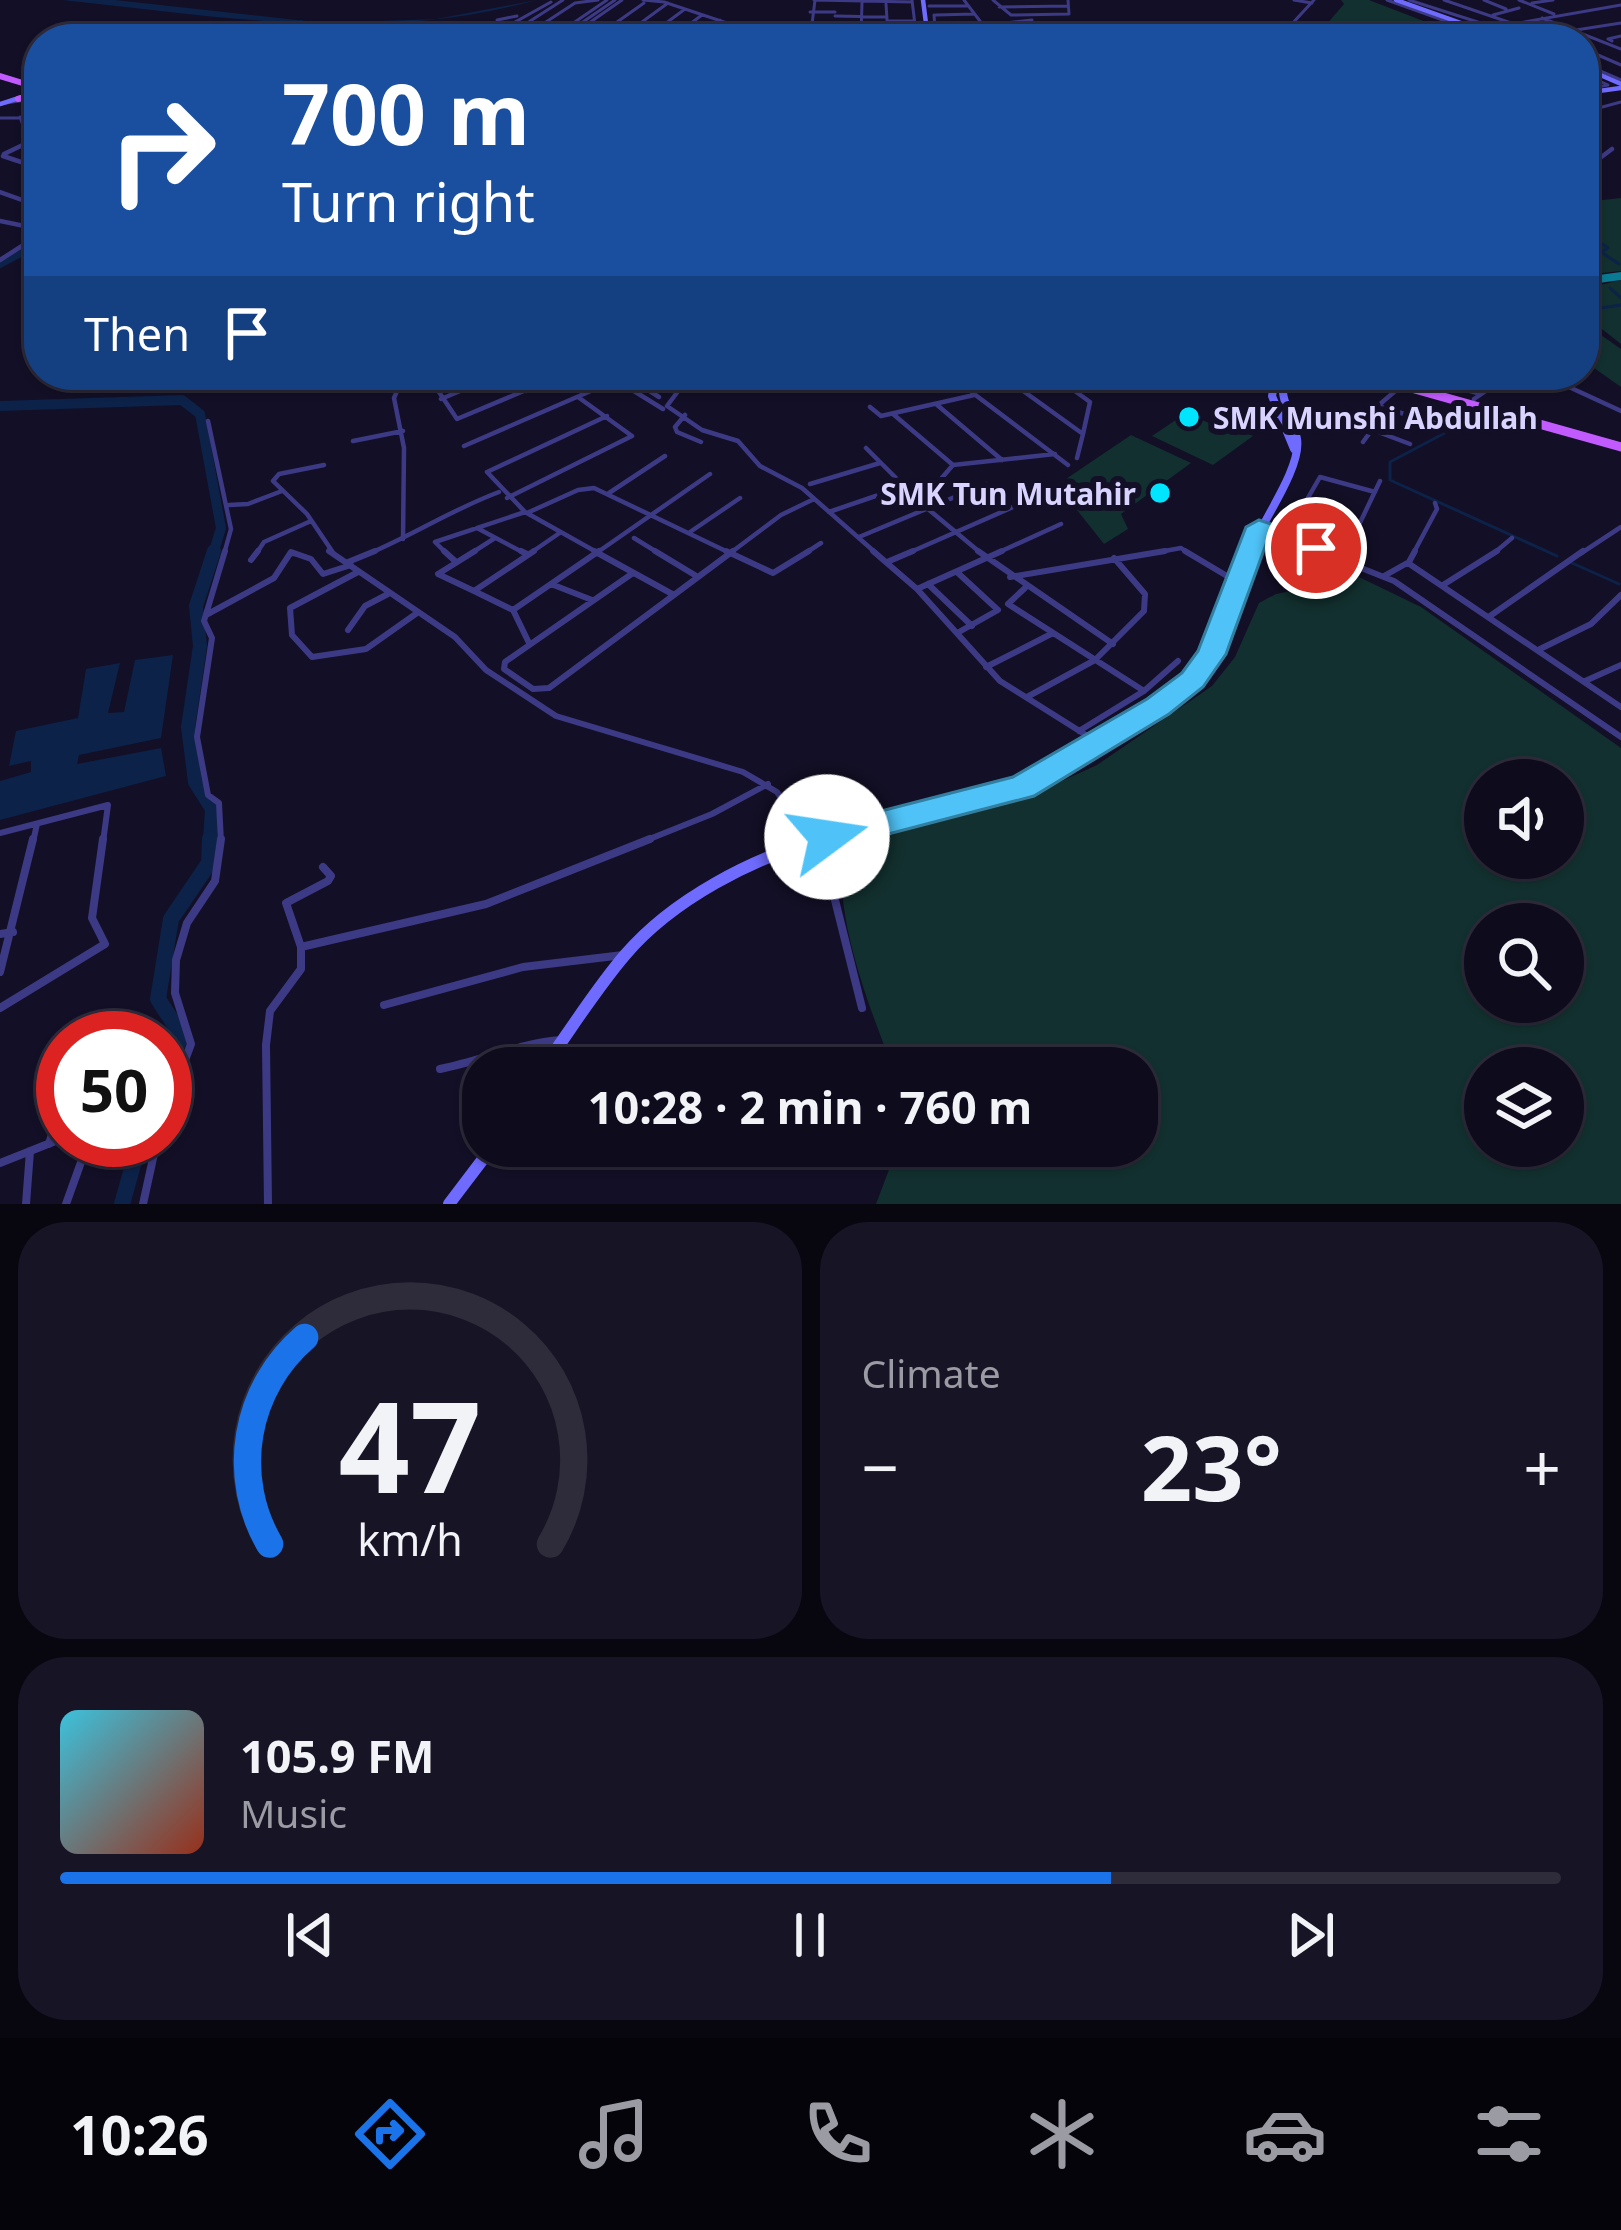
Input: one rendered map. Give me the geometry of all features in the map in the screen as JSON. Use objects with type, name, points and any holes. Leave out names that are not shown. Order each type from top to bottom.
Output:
[{"type":"main road","points":[[1402,0],[1464,24]]},
{"type":"main road","points":[[925,3],[926,24]]},
{"type":"main road","points":[[0,78],[24,89]]},
{"type":"main road","points":[[18,86],[24,88]]},
{"type":"main road","points":[[18,99],[24,95]]},
{"type":"main road","points":[[0,104],[24,97]]},
{"type":"main road","points":[[556,1047],[626,955],[664,919],[721,880],[810,842],[1022,787],[1158,706],[1192,680],[1211,654],[1259,527],[1297,454],[1272,396],[1274,390]]},
{"type":"main road","points":[[1417,390],[1621,445]]},
{"type":"main road","points":[[1438,390],[1621,445]]},
{"type":"main road","points":[[449,1204],[477,1167]]},
{"type":"street","points":[[525,24],[563,0]]},
{"type":"street","points":[[543,24],[575,3],[598,0]]},
{"type":"street","points":[[572,24],[607,0]]},
{"type":"street","points":[[584,24],[616,0]]},
{"type":"street","points":[[614,24],[645,0],[727,23]]},
{"type":"street","points":[[814,24],[809,22],[815,0],[968,6]]},
{"type":"street","points":[[964,0],[982,24]]},
{"type":"street","points":[[993,0],[1005,14],[1031,17]]},
{"type":"street","points":[[1021,0],[1031,17]]},
{"type":"street","points":[[1294,0],[1313,1]]},
{"type":"street","points":[[1387,0],[1461,24]]},
{"type":"street","points":[[1402,0],[1479,24]]},
{"type":"street","points":[[1444,0],[1504,24]]},
{"type":"street","points":[[1484,0],[1509,11]]},
{"type":"street","points":[[1519,0],[1556,15]]},
{"type":"street","points":[[1528,4],[1552,0]]},
{"type":"street","points":[[1292,24],[1313,1]]},
{"type":"street","points":[[510,24],[551,2]]},
{"type":"street","points":[[834,24],[837,2]]},
{"type":"street","points":[[861,24],[862,2]]},
{"type":"street","points":[[886,2],[887,24]]},
{"type":"street","points":[[912,2],[914,24]]},
{"type":"street","points":[[639,24],[668,3]]},
{"type":"street","points":[[989,24],[1069,14],[1068,3],[1000,7]]},
{"type":"street","points":[[1529,24],[1621,4]]},
{"type":"street","points":[[1490,16],[1519,8]]},
{"type":"street","points":[[665,24],[685,9]]},
{"type":"street","points":[[810,12],[914,21]]},
{"type":"street","points":[[497,20],[525,14]]},
{"type":"street","points":[[934,14],[935,24]]},
{"type":"street","points":[[960,14],[962,24]]},
{"type":"street","points":[[924,15],[974,14]]},
{"type":"street","points":[[690,24],[702,15]]},
{"type":"street","points":[[485,19],[513,22]]},
{"type":"street","points":[[1518,24],[1545,19],[1558,24]]},
{"type":"street","points":[[714,24],[719,20]]},
{"type":"street","points":[[1621,36],[1608,39],[1621,47]]},
{"type":"street","points":[[20,117],[24,128]]},
{"type":"street","points":[[0,118],[24,117]]},
{"type":"street","points":[[24,144],[4,154],[24,161]]},
{"type":"street","points":[[1599,155],[1606,156],[1612,149]]},
{"type":"street","points":[[397,390],[394,398],[403,431],[406,508],[403,539]]},
{"type":"street","points":[[437,390],[452,418],[458,419],[526,391]]},
{"type":"street","points":[[441,399],[463,390]]},
{"type":"street","points":[[464,446],[594,390]]},
{"type":"street","points":[[632,390],[663,410]]},
{"type":"street","points":[[649,390],[659,397]]},
{"type":"street","points":[[678,390],[666,404],[702,430],[738,441],[760,466],[814,499],[916,589],[986,667],[1096,742]]},
{"type":"street","points":[[967,390],[1068,465]]},
{"type":"street","points":[[1022,390],[1083,434]]},
{"type":"street","points":[[1074,390],[1090,402],[1077,458]]},
{"type":"street","points":[[1397,390],[1357,423],[1410,444]]},
{"type":"street","points":[[1423,390],[1474,400],[1488,390]]},
{"type":"street","points":[[1462,390],[1474,400]]},
{"type":"street","points":[[1576,390],[1621,411]]},
{"type":"street","points":[[870,407],[878,415],[974,395]]},
{"type":"street","points":[[507,499],[632,436],[578,397]]},
{"type":"street","points":[[936,404],[1002,460]]},
{"type":"street","points":[[1379,406],[1441,425]]},
{"type":"street","points":[[893,413],[953,465],[1055,454]]},
{"type":"street","points":[[685,415],[676,432],[700,442]]},
{"type":"street","points":[[607,416],[487,472],[499,492],[526,512],[674,595]]},
{"type":"street","points":[[181,1011],[175,993],[176,960],[187,923],[215,881],[223,827],[218,803],[208,795],[197,737],[211,654],[206,615],[231,529],[208,422]]},
{"type":"street","points":[[353,441],[403,431]]},
{"type":"street","points":[[1363,442],[1371,431]]},
{"type":"street","points":[[866,448],[923,507],[985,560],[1113,644]]},
{"type":"street","points":[[609,493],[665,456]]},
{"type":"street","points":[[810,484],[880,463]]},
{"type":"street","points":[[324,465],[274,477],[311,521],[321,543],[455,638],[486,670],[556,716],[743,772],[768,784],[810,842]]},
{"type":"street","points":[[923,507],[953,465]]},
{"type":"street","points":[[513,610],[710,474]]},
{"type":"street","points":[[1286,536],[1320,477],[1375,492]]},
{"type":"street","points":[[1343,558],[1380,481]]},
{"type":"street","points":[[859,537],[986,484]]},
{"type":"street","points":[[829,512],[902,487]]},
{"type":"street","points":[[455,561],[434,544],[584,488],[609,493],[772,573],[821,543]]},
{"type":"street","points":[[229,505],[282,491]]},
{"type":"street","points":[[417,613],[366,650],[312,657],[292,634],[290,608],[442,513],[499,492]]},
{"type":"street","points":[[690,532],[740,498]]},
{"type":"street","points":[[633,573],[502,667],[533,689],[549,688],[781,515],[814,499]]},
{"type":"street","points":[[887,562],[1029,500]]},
{"type":"street","points":[[1384,576],[1408,563],[1437,509],[1435,503]]},
{"type":"street","points":[[250,560],[264,542],[311,521]]},
{"type":"street","points":[[916,589],[1061,524]]},
{"type":"street","points":[[474,527],[527,554]]},
{"type":"street","points":[[1259,527],[1384,576],[1621,737]]},
{"type":"street","points":[[1490,616],[1529,597],[1564,562],[1621,527]]},
{"type":"street","points":[[474,591],[561,532]]},
{"type":"street","points":[[495,538],[438,574],[513,610],[530,645]]},
{"type":"street","points":[[634,538],[702,575]]},
{"type":"street","points":[[1443,585],[1478,567],[1512,538]]},
{"type":"street","points":[[1010,577],[1184,548],[1240,584]]},
{"type":"street","points":[[206,615],[274,578],[292,552],[311,559],[322,574],[353,566]]},
{"type":"street","points":[[1027,697],[1095,660],[1144,610],[1147,600],[1114,558]]},
{"type":"street","points":[[1408,563],[1621,706]]},
{"type":"street","points":[[958,573],[998,610]]},
{"type":"street","points":[[551,584],[592,600]]},
{"type":"street","points":[[928,584],[972,626]]},
{"type":"street","points":[[959,632],[1008,604],[1025,588]]},
{"type":"street","points":[[348,630],[365,606],[388,594]]},
{"type":"street","points":[[1539,650],[1591,624],[1621,595]]},
{"type":"street","points":[[1008,604],[1144,691]]},
{"type":"street","points":[[986,667],[1053,633]]},
{"type":"street","points":[[1079,731],[1144,691],[1178,662]]},
{"type":"street","points":[[1585,681],[1621,665]]},
{"type":"street","points":[[1611,730],[1621,726]]},
{"type":"street","points":[[301,947],[486,904],[692,823],[768,784]]},
{"type":"street","points":[[0,833],[108,805],[92,918],[105,944],[0,1008]]},
{"type":"street","points":[[0,972],[37,823]]},
{"type":"street","points":[[827,837],[836,856],[836,900],[862,1008]]},
{"type":"street","points":[[268,1204],[270,1011],[300,973],[301,947],[287,900],[328,881],[331,876],[323,867]]},
{"type":"street","points":[[0,934],[13,932]]},
{"type":"street","points":[[384,1005],[523,967],[626,955]]},
{"type":"street","points":[[440,1070],[493,1059],[550,1039],[561,1040]]},
{"type":"street","points":[[0,1162],[36,1149]]},
{"type":"street","points":[[26,1204],[30,1151]]},
{"type":"street","points":[[66,1204],[79,1167]]},
{"type":"street","points":[[143,1204],[151,1167]]},
{"type":"green space","points":[[1341,0],[1369,0],[1431,24],[1327,24],[1344,4]]},
{"type":"green space","points":[[1621,198],[1621,271],[1599,273],[1599,200]]},
{"type":"green space","points":[[1621,280],[1621,344],[1599,327],[1599,285]]},
{"type":"green space","points":[[1599,334],[1621,349],[1621,387],[1599,372]]},
{"type":"green space","points":[[1186,413],[1253,436],[1213,465],[1152,436]]},
{"type":"green space","points":[[1131,435],[1191,463],[1121,514],[1128,529],[1104,544],[1057,485]]},
{"type":"green space","points":[[1359,577],[1421,607],[1621,748],[1621,1204],[876,1204],[890,1167],[1158,1167],[1158,1047],[885,1047],[848,931],[843,849],[864,837],[1020,800],[1097,765],[1212,686],[1235,657],[1259,603],[1276,594]]},
{"type":"water","points":[[62,0],[115,0],[325,23],[435,19],[358,24],[300,23]]},
{"type":"water","points":[[537,0],[476,14],[438,19]]},
{"type":"water","points":[[173,655],[161,738],[79,755],[77,764],[161,748],[166,776],[0,820],[0,781],[31,772],[31,761],[9,766],[16,731],[78,718],[86,669],[120,663],[108,713],[124,712],[135,660]]},
{"type":"waterway","points":[[1599,242],[1608,248],[1601,252],[1619,264]]},
{"type":"waterway","points":[[0,264],[24,251]]},
{"type":"waterway","points":[[1610,288],[1621,298]]},
{"type":"waterway","points":[[1599,308],[1621,305]]},
{"type":"waterway","points":[[0,406],[182,400],[200,414],[221,528],[213,554]]},
{"type":"waterway","points":[[1476,408],[1456,427],[1390,462],[1390,480],[1557,556]]},
{"type":"waterway","points":[[210,842],[212,809],[195,782],[188,727],[200,646],[196,606],[214,551]]},
{"type":"waterway","points":[[1572,563],[1619,584]]},
{"type":"waterway","points":[[166,1011],[158,999],[171,919],[209,863],[210,839]]},
{"type":"waterway","points":[[122,1204],[132,1167]]},
{"type":"taxiway","points":[[1599,279],[1621,276]]},
{"type":"place","name":"SMK Munshi Abdullah","points":[[1189,417]]},
{"type":"place","name":"SMK Tun Mutahir","points":[[1160,493]]},
{"type":"route","points":[[827,837],[1022,787],[1158,706],[1192,680],[1211,654],[1259,527],[1316,548]]}]
